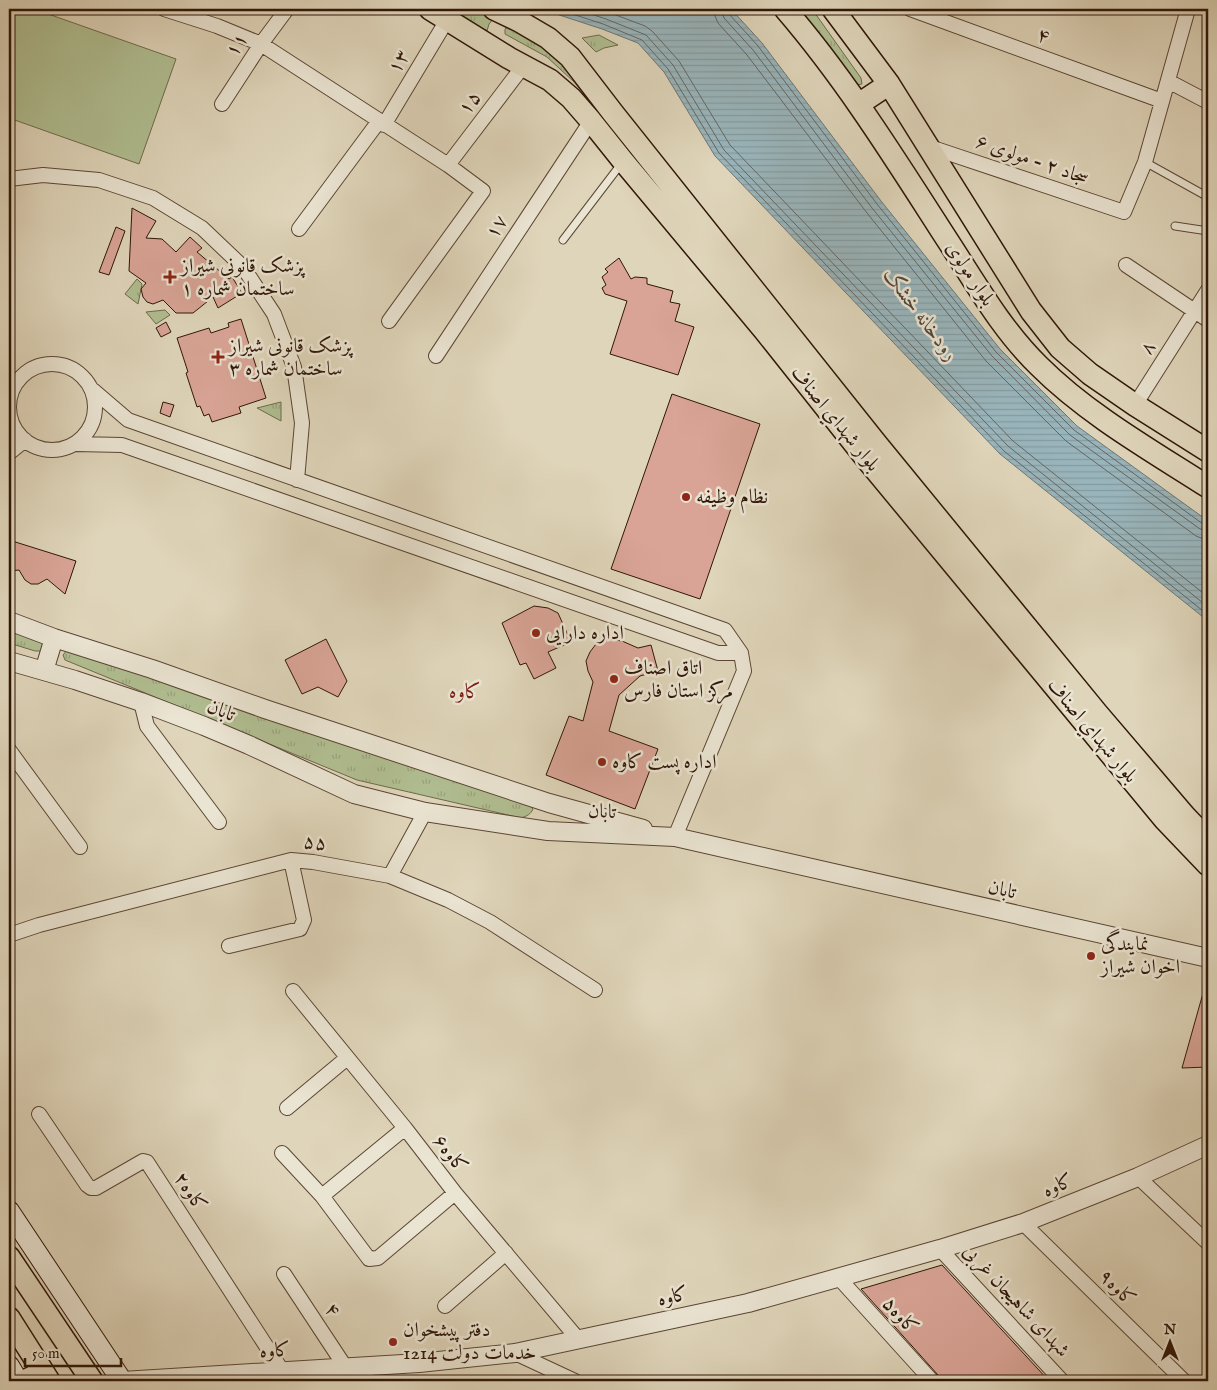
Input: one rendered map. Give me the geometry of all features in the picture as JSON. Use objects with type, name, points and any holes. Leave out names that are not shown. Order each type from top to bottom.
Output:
[{"type":"main road","name":"بلوار شهداي اصناف","points":[[494,9],[548,38],[570,57],[613,114],[876,443],[1097,713],[1185,816],[1208,840]]},
{"type":"main road","name":"بلوار مولوی","points":[[785,9],[801,27],[859,104],[1004,325],[1039,366],[1072,395],[1118,430],[1208,487]]},
{"type":"main road","name":"بلوار مولوی","points":[[833,9],[889,84],[1031,311],[1060,348],[1090,374],[1208,451]]},
{"type":"main road","name":"بلوار شهداي اصناف","points":[[439,14],[550,80],[571,98],[1153,805],[1208,865]]},
{"type":"main road","points":[[494,48],[490,38],[493,27],[497,22],[513,18]]},
{"type":"main road","points":[[859,104],[889,84]]},
{"type":"main road","points":[[9,1211],[122,1381]]},
{"type":"main road","points":[[9,1257],[92,1381]]},
{"type":"main road","points":[[9,1318],[46,1377],[24,1381]]},
{"type":"main road","points":[[9,1366],[18,1381]]},
{"type":"street","points":[[164,9],[217,26],[261,44],[448,165],[484,191],[389,321]]},
{"type":"street","name":"۱۱","points":[[222,104],[261,44],[287,9]]},
{"type":"street","name":"۴","points":[[910,9],[1162,101]]},
{"type":"street","points":[[1145,162],[1188,9]]},
{"type":"street","name":"۱۳","points":[[299,229],[382,123],[439,14]]},
{"type":"street","name":"۱۵","points":[[448,165],[524,65]]},
{"type":"street","points":[[1168,81],[1208,102]]},
{"type":"street","name":"۱۷","points":[[436,356],[591,121]]},
{"type":"street","name":"سجاد ۲ - مولوی ۶","points":[[927,146],[1124,212],[1145,162]]},
{"type":"street","points":[[9,179],[43,175],[99,180],[153,198],[202,228],[243,267],[274,314],[294,367],[302,423],[298,480]]},
{"type":"street","points":[[1126,265],[1208,320]]},
{"type":"street","points":[[1194,311],[1208,290]]},
{"type":"street","name":"۸","points":[[1135,405],[1194,311]]},
{"type":"street","points":[[9,621],[54,638],[152,669],[265,709],[549,803],[674,837],[744,672],[741,653],[725,630],[128,420],[93,390],[85,378],[73,368],[60,364],[46,364],[33,368],[22,375],[14,386],[9,399],[9,412],[13,425],[20,436],[32,446],[47,450],[62,450],[76,444],[87,434],[94,420],[96,405],[93,390]]},
{"type":"street","points":[[9,453],[25,440]]},
{"type":"street","points":[[76,444],[122,445],[718,653],[741,653]]},
{"type":"street","points":[[44,671],[54,638]]},
{"type":"street","name":"تابان","points":[[9,661],[141,702],[240,742],[354,794],[426,812],[548,831],[674,837],[1208,958]]},
{"type":"street","points":[[141,702],[147,726],[219,822]]},
{"type":"street","points":[[9,750],[80,847]]},
{"type":"street","points":[[390,876],[426,812]]},
{"type":"street","points":[[229,946],[300,929],[304,920],[292,860]]},
{"type":"street","name":"۵۵","points":[[9,935],[49,922],[292,860],[390,876],[448,900],[490,922],[595,990]]},
{"type":"street","name":"کاوه۶","points":[[293,990],[455,1193],[578,1339]]},
{"type":"street","points":[[287,1108],[347,1058]]},
{"type":"street","name":"کاوه۲","points":[[39,1114],[87,1185],[91,1188],[96,1188],[142,1161],[147,1162],[283,1372]]},
{"type":"street","points":[[322,1196],[405,1128]]},
{"type":"street","name":"کاوه","points":[[122,1381],[346,1368],[365,1374],[418,1363],[515,1353],[748,1303],[940,1249],[1023,1223],[1138,1177],[1208,1145]]},
{"type":"street","points":[[282,1153],[322,1196],[369,1259],[378,1258],[455,1193]]},
{"type":"street","points":[[1138,1177],[1208,1243]]},
{"type":"street","name":"کاوه۹","points":[[1023,1223],[1184,1381]]},
{"type":"street","name":"شهدای شاهیجان غربی","points":[[940,1249],[1062,1381]]},
{"type":"street","points":[[445,1306],[506,1253]]},
{"type":"street","name":"۴","points":[[284,1274],[346,1368]]},
{"type":"street","name":"کاوه۵","points":[[838,1278],[932,1381]]},
{"type":"street","points":[[515,1353],[567,1379]]},
{"type":"lane","points":[[563,240],[623,162]]},
{"type":"lane","points":[[1145,162],[1208,197]]},
{"type":"lane","points":[[1176,226],[1208,231]]},
{"type":"green space","points":[[9,9],[34,9],[176,59],[139,164],[9,118]]},
{"type":"green space","points":[[452,9],[475,9],[494,18],[489,24],[487,31]]},
{"type":"green space","points":[[798,9],[812,9],[861,78],[862,84],[857,85]]},
{"type":"green space","points":[[509,26],[552,48],[635,154],[573,81],[547,57],[505,34],[505,29]]},
{"type":"green space","points":[[599,35],[618,45],[596,52],[582,38]]},
{"type":"green space","points":[[137,279],[142,284],[138,304],[125,294]]},
{"type":"green space","points":[[165,310],[170,315],[156,324],[146,312]]},
{"type":"green space","points":[[281,402],[281,421],[257,408]]},
{"type":"green space","points":[[9,629],[44,642],[44,651],[35,651],[9,643]]},
{"type":"green space","points":[[67,650],[526,802],[533,809],[529,815],[521,818],[357,780],[65,660],[63,655]]},
{"type":"water","name":"رودخانه خشک","points":[[541,9],[731,9],[762,43],[881,201],[1000,349],[1077,426],[1208,521],[1208,621],[1000,454],[715,156],[664,72],[638,43]]},
{"type":"building","name":"پزشک قانونی شیراز ساختمان شماره ۱","points":[[132,208],[156,221],[146,238],[162,239],[176,252],[190,237],[202,248],[197,252],[229,279],[232,277],[242,293],[218,308],[213,297],[193,313],[176,313],[163,300],[153,304],[147,302],[143,297],[141,289],[146,283],[129,271]]},
{"type":"building","points":[[116,227],[125,231],[109,275],[99,272]]},
{"type":"building","points":[[619,258],[631,279],[635,277],[647,278],[647,284],[673,291],[670,302],[680,304],[675,321],[694,327],[678,375],[610,354],[627,301],[605,294],[602,288],[606,285],[602,277],[608,272],[605,269]]},
{"type":"building","name":"پزشک قانونی شیراز ساختمان شماره ٣","points":[[241,319],[266,398],[239,407],[241,413],[212,422],[209,414],[204,416],[200,406],[197,407],[177,338],[209,328],[211,333],[229,327],[228,323]]},
{"type":"building","points":[[166,322],[171,332],[161,337],[156,328]]},
{"type":"building","name":"نظام وظیفه","points":[[672,394],[760,424],[700,599],[611,569]]},
{"type":"building","points":[[163,402],[174,405],[170,417],[160,413]]},
{"type":"building","points":[[9,540],[76,561],[65,594],[47,579],[38,584],[31,584],[25,580],[19,570],[9,571]]},
{"type":"building","name":"اداره دارایی","points":[[534,606],[548,608],[558,613],[571,642],[548,652],[556,668],[534,679],[526,663],[520,665],[502,623]]},
{"type":"building","points":[[326,639],[347,681],[338,697],[318,687],[302,694],[285,660]]},
{"type":"building","name":"اداره پست کاوه","points":[[609,639],[622,641],[638,648],[651,645],[658,671],[640,676],[619,695],[609,731],[658,749],[635,809],[546,775],[569,716],[583,721],[593,682],[586,661],[590,652],[596,644]]},
{"type":"building","points":[[1205,986],[1208,987],[1208,1067],[1182,1068]]},
{"type":"building","points":[[942,1265],[1049,1381],[941,1381],[938,1375],[861,1289]]},
{"type":"place","name":"پزشک قانونی شیراز ساختمان شماره ۱","points":[[170,277]]},
{"type":"place","name":"پزشک قانونی شیراز ساختمان شماره ٣","points":[[218,357]]},
{"type":"place","name":"نظام وظیفه","points":[[686,497]]},
{"type":"place","name":"اداره دارایی","points":[[536,633]]},
{"type":"place","name":"اتاق اصناف مرکز استان فارس","points":[[614,679]]},
{"type":"place","name":"اداره پست کاوه","points":[[602,762]]},
{"type":"place","name":"نمایندگی اخوان شیراز","points":[[1091,956]]},
{"type":"place","name":"دفتر پیشخوان خدمات دولت 1214","points":[[393,1342]]},
{"type":"district","name":"کاوه","points":[[465,692]]}]
